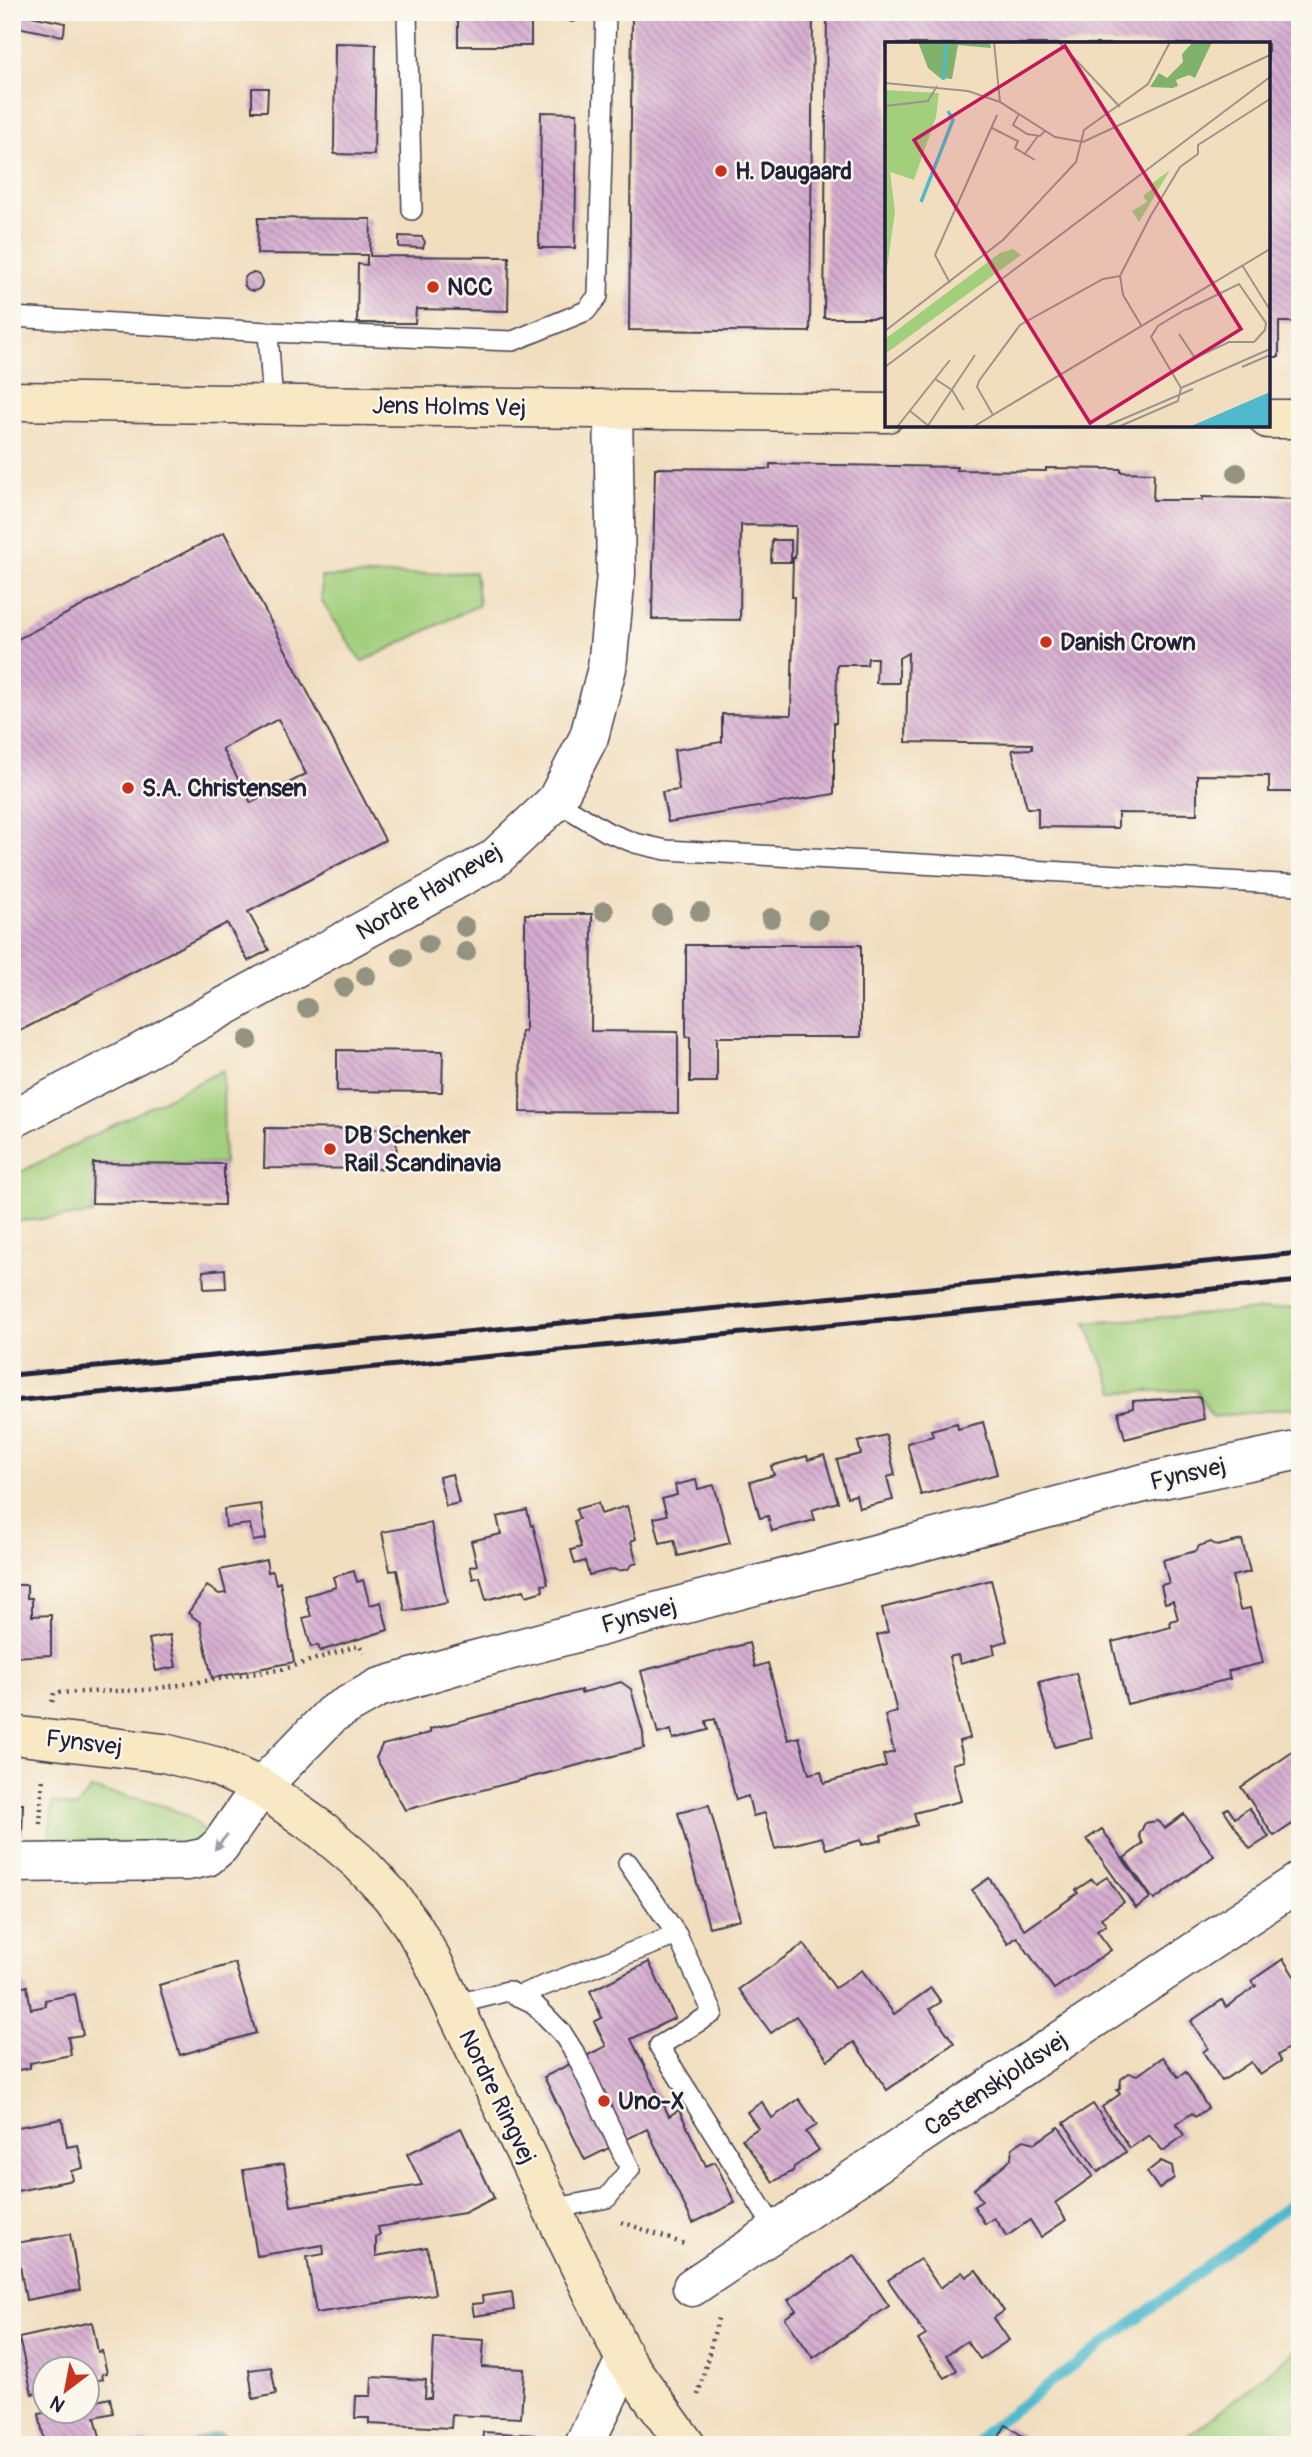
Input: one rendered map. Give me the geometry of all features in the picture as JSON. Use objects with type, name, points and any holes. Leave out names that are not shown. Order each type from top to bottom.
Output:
[{"type":"main road","name":"Jens Holms Vej","points":[[12,401],[885,413]]},
{"type":"main road","points":[[1270,419],[1300,419]]},
{"type":"main road","name":"Fynsvej","points":[[29,1737],[164,1753],[215,1766],[261,1787]]},
{"type":"main road","name":"Nordre Ringvej","points":[[261,1787],[323,1830],[359,1862],[391,1896],[420,1939],[625,2360],[685,2444]]},
{"type":"street","name":"Nordre Havnevej","points":[[12,1119],[172,1036],[494,859],[556,801],[589,737],[607,667],[615,574],[613,410]]},
{"type":"street","name":"Fynsvej","points":[[261,1787],[332,1714],[378,1688],[474,1660],[1131,1487],[1300,1450]]},
{"type":"street","points":[[25,1863],[188,1861],[207,1857],[220,1846],[261,1787]]},
{"type":"street","name":"Castenskjoldsvej","points":[[692,2287],[1300,1881]]},
{"type":"street","points":[[584,2445],[625,2360]]},
{"type":"lane","points":[[407,12],[412,210]]},
{"type":"lane","points":[[12,317],[268,332],[513,341],[586,311],[598,296],[606,12]]},
{"type":"lane","points":[[268,332],[273,405]]},
{"type":"lane","points":[[556,801],[607,832],[635,843],[666,850],[1300,884]]},
{"type":"lane","points":[[628,1863],[677,1935],[713,2013],[659,2046],[776,2231]]},
{"type":"lane","points":[[517,1996],[677,1935]]},
{"type":"lane","points":[[453,2005],[508,1991],[533,2003],[562,2033],[576,2055],[629,2169],[607,2198],[552,2209]]},
{"type":"path","points":[[25,1863],[29,1737],[54,1693],[146,1690],[285,1669],[360,1645],[378,1688]]},
{"type":"path","points":[[607,2198],[611,2218],[658,2236],[734,2259],[685,2444]]},
{"type":"green space","points":[[475,572],[479,605],[362,662],[322,602],[321,577]]},
{"type":"green space","points":[[223,1070],[224,1164],[94,1163],[93,1214],[12,1222],[12,1176]]},
{"type":"green space","points":[[1300,1307],[1300,1407],[1212,1417],[1196,1390],[1115,1392],[1086,1323]]},
{"type":"green space","points":[[91,1789],[170,1808],[197,1824],[205,1834],[203,1839],[186,1844],[49,1841],[53,1802],[76,1808]]},
{"type":"green space","points":[[1300,2347],[1300,2445],[1177,2445]]},
{"type":"water","points":[[217,2433],[225,2435],[229,2445],[188,2445],[196,2439]]},
{"type":"building","points":[[12,12],[65,23],[64,33],[62,36],[12,26]]},
{"type":"building","points":[[458,12],[531,12],[531,46],[458,46]]},
{"type":"building","points":[[536,12],[556,12],[547,21],[541,19]]},
{"type":"building","points":[[561,12],[582,12],[578,20],[572,22],[566,20]]},
{"type":"building","name":"H. Daugaard","points":[[632,12],[813,12],[810,332],[629,330]]},
{"type":"building","points":[[827,12],[1280,12],[1280,20],[1300,21],[1300,322],[1279,322],[1279,357],[1270,357],[1270,42],[885,42],[885,318],[824,318]]},
{"type":"building","points":[[335,43],[376,44],[374,155],[334,154]]},
{"type":"building","points":[[252,88],[268,88],[267,111],[252,111]]},
{"type":"building","points":[[541,112],[577,113],[575,248],[539,248]]},
{"type":"building","name":"NCC","points":[[258,218],[371,219],[370,256],[509,257],[508,311],[416,309],[415,323],[357,323],[358,264],[367,265],[367,255],[257,254]]},
{"type":"building","points":[[399,236],[422,237],[425,242],[423,248],[399,247]]},
{"type":"building","points":[[253,273],[259,276],[262,282],[259,288],[253,291],[247,288],[244,282],[247,276]]},
{"type":"building","name":"Danish Crown","points":[[770,464],[957,467],[956,470],[1121,469],[1121,472],[1154,473],[1153,500],[1202,500],[1202,497],[1300,499],[1300,792],[1269,792],[1269,776],[1197,775],[1197,814],[1118,813],[1118,828],[1038,827],[1038,808],[1027,808],[1012,750],[1032,749],[1032,744],[906,742],[908,653],[899,658],[899,683],[876,683],[877,658],[868,658],[867,665],[837,665],[834,794],[668,822],[662,792],[679,790],[674,750],[722,742],[722,714],[791,715],[793,558],[796,526],[741,525],[740,620],[652,619],[655,468],[770,469]]},
{"type":"building","name":"S.A. Christensen","points":[[224,532],[385,840],[248,912],[269,950],[248,961],[227,923],[12,1035],[12,642]],"holes":[[[278,719],[306,774],[251,803],[222,749]]]},
{"type":"building","points":[[772,540],[791,540],[791,562],[771,562]]},
{"type":"building","points":[[525,914],[592,914],[591,1031],[678,1032],[678,1113],[520,1112],[521,1031],[525,1031]]},
{"type":"building","points":[[686,945],[861,945],[861,1037],[717,1037],[717,1082],[690,1082],[690,1037],[686,1037]]},
{"type":"building","points":[[337,1050],[443,1051],[442,1092],[337,1091]]},
{"type":"building","name":"DB Schenker Rail Scandinavia","points":[[265,1128],[397,1129],[396,1169],[264,1168]]},
{"type":"building","points":[[93,1163],[224,1164],[224,1205],[92,1203]]},
{"type":"building","points":[[225,1269],[226,1288],[204,1289],[203,1271]]},
{"type":"building","points":[[1200,1397],[1204,1419],[1125,1439],[1118,1412],[1133,1408],[1133,1401]]},
{"type":"building","points":[[983,1422],[997,1474],[921,1495],[907,1443],[933,1436],[931,1430],[957,1423],[958,1429]]},
{"type":"building","points":[[886,1435],[895,1475],[887,1477],[893,1500],[859,1508],[856,1495],[847,1497],[837,1460],[861,1454],[858,1442]]},
{"type":"building","points":[[824,1455],[838,1502],[812,1510],[815,1520],[772,1531],[768,1516],[760,1518],[750,1482],[774,1475],[771,1466],[807,1456],[808,1460]]},
{"type":"building","points":[[452,1474],[459,1503],[446,1506],[439,1477]]},
{"type":"building","points":[[696,1480],[698,1489],[714,1485],[730,1543],[678,1556],[674,1540],[660,1543],[654,1518],[667,1515],[662,1499],[677,1495],[675,1485]]},
{"type":"building","points":[[598,1503],[601,1514],[627,1506],[636,1539],[631,1541],[637,1563],[628,1569],[614,1569],[589,1575],[585,1561],[575,1564],[571,1550],[581,1547],[574,1521],[579,1519],[576,1509]]},
{"type":"building","points":[[261,1504],[266,1539],[253,1541],[250,1524],[226,1527],[224,1509]]},
{"type":"building","points":[[527,1510],[548,1584],[542,1585],[543,1591],[526,1596],[524,1590],[486,1600],[480,1577],[473,1579],[470,1567],[477,1565],[471,1541],[501,1534],[497,1517]]},
{"type":"building","points":[[431,1523],[447,1603],[405,1611],[397,1570],[390,1571],[382,1532]]},
{"type":"building","points":[[1242,1540],[1250,1572],[1232,1576],[1240,1610],[1250,1608],[1263,1663],[1228,1671],[1230,1679],[1127,1704],[1112,1642],[1171,1627],[1170,1621],[1178,1619],[1173,1601],[1165,1603],[1161,1585],[1169,1583],[1163,1560],[1196,1551],[1199,1546],[1211,1542],[1217,1546]]},
{"type":"building","points":[[266,1560],[268,1572],[273,1571],[276,1584],[280,1582],[294,1662],[212,1678],[200,1622],[188,1613],[207,1586],[219,1594],[226,1593],[220,1570]]},
{"type":"building","points":[[354,1571],[357,1582],[363,1580],[370,1605],[381,1602],[388,1630],[320,1651],[318,1645],[311,1647],[303,1618],[311,1616],[305,1596],[336,1587],[333,1577]]},
{"type":"building","points":[[991,1580],[1007,1641],[993,1645],[995,1654],[960,1664],[958,1655],[949,1657],[970,1738],[959,1741],[964,1761],[952,1764],[961,1801],[914,1813],[917,1825],[881,1835],[882,1840],[862,1845],[861,1840],[826,1849],[822,1837],[775,1849],[765,1813],[753,1816],[748,1796],[736,1800],[715,1719],[706,1721],[708,1730],[673,1739],[671,1730],[658,1734],[641,1671],[749,1643],[755,1667],[768,1663],[788,1740],[799,1737],[809,1774],[821,1771],[824,1783],[886,1766],[883,1755],[894,1752],[885,1715],[897,1712],[877,1635],[888,1632],[882,1608]]},
{"type":"building","points":[[12,1585],[27,1585],[27,1598],[32,1598],[32,1616],[51,1615],[51,1655],[12,1657]]},
{"type":"building","points":[[170,1635],[176,1667],[156,1671],[149,1639]]},
{"type":"building","points":[[1076,1673],[1092,1738],[1055,1747],[1039,1682]]},
{"type":"building","points":[[621,1682],[631,1689],[643,1733],[644,1748],[405,1810],[376,1758],[382,1745],[430,1733],[430,1729]]},
{"type":"building","points":[[1294,1751],[1300,1759],[1300,1819],[1274,1836],[1241,1787]]},
{"type":"building","points":[[12,1804],[23,1804],[22,1835],[12,1835]]},
{"type":"building","points":[[709,1805],[740,1919],[709,1927],[678,1813]]},
{"type":"building","points":[[1228,1808],[1235,1818],[1249,1808],[1269,1837],[1250,1849],[1224,1810]]},
{"type":"building","points":[[1184,1814],[1214,1856],[1154,1900],[1124,1858],[1143,1844],[1139,1835],[1145,1823],[1157,1821],[1165,1828]]},
{"type":"building","points":[[1102,1829],[1150,1898],[1136,1908],[1087,1839]]},
{"type":"building","points":[[1107,1877],[1124,1902],[1101,1918],[1106,1925],[1097,1931],[1111,1950],[1054,1989],[1017,1937],[1008,1944],[972,1890],[989,1878],[1025,1930],[1078,1893],[1076,1890],[1092,1879],[1096,1884]]},
{"type":"building","points":[[804,1944],[835,1988],[862,1970],[894,2014],[931,1988],[941,2002],[930,2009],[954,2043],[887,2090],[854,2042],[828,2060],[796,2016],[771,2033],[739,1989]]},
{"type":"building","points":[[1283,1959],[1300,1985],[1300,2040],[1278,2055],[1281,2061],[1260,2075],[1251,2062],[1222,2081],[1203,2052],[1208,2048],[1191,2021],[1222,2000],[1226,2007],[1241,1997],[1256,1986],[1251,1981]]},
{"type":"building","points":[[649,1962],[675,2018],[631,2039],[669,2116],[679,2110],[706,2166],[715,2162],[735,2203],[693,2223],[647,2129],[585,2160],[544,2077],[606,2046],[594,2022],[602,2018],[590,1991]]},
{"type":"building","points":[[235,1963],[256,2033],[180,2055],[159,1985]]},
{"type":"building","points":[[17,1983],[20,1988],[27,1986],[31,2009],[46,2006],[45,2000],[75,1994],[83,2035],[68,2037],[71,2055],[30,2063],[30,2068],[12,2071],[12,1984]]},
{"type":"building","points":[[1163,2057],[1178,2077],[1186,2072],[1208,2108],[1195,2117],[1192,2113],[1176,2124],[1184,2135],[1163,2151],[1149,2135],[1130,2148],[1102,2107],[1120,2094],[1117,2090],[1120,2088],[1121,2079],[1129,2073],[1138,2075]]},
{"type":"building","points":[[799,2099],[817,2125],[806,2132],[819,2150],[794,2167],[793,2171],[773,2182],[742,2139],[758,2128],[747,2112],[762,2102],[772,2118]]},
{"type":"building","points":[[1093,2104],[1126,2152],[1098,2172],[1064,2123]]},
{"type":"building","points":[[62,2119],[67,2147],[78,2145],[83,2168],[71,2171],[73,2180],[12,2192],[12,2128]]},
{"type":"building","points":[[1059,2127],[1093,2176],[1055,2203],[1066,2220],[1041,2237],[1030,2220],[1007,2236],[994,2218],[985,2224],[974,2206],[982,2201],[974,2189],[1011,2159],[1012,2148],[1024,2140],[1035,2143]]},
{"type":"building","points":[[461,2128],[494,2198],[464,2213],[378,2227],[380,2236],[376,2237],[376,2256],[427,2247],[435,2294],[316,2313],[307,2257],[324,2254],[323,2245],[257,2256],[243,2170],[284,2164],[291,2206],[422,2185],[407,2154]]},
{"type":"building","points":[[1161,2161],[1172,2166],[1174,2178],[1159,2189],[1147,2172]]},
{"type":"building","points":[[70,2234],[80,2290],[26,2300],[16,2243]]},
{"type":"building","points":[[854,2255],[889,2306],[813,2358],[785,2318],[796,2310],[788,2300]]},
{"type":"building","points":[[920,2259],[940,2288],[962,2272],[966,2277],[976,2270],[1004,2311],[994,2318],[1009,2340],[980,2359],[967,2341],[946,2355],[957,2370],[945,2378],[918,2340],[926,2335],[888,2280]]},
{"type":"building","points":[[512,2292],[514,2310],[474,2316],[472,2304],[483,2303],[482,2296]]},
{"type":"building","points":[[92,2322],[98,2352],[102,2351],[107,2373],[102,2374],[102,2356],[32,2356],[32,2394],[19,2338]]},
{"type":"building","points":[[434,2337],[484,2340],[482,2367],[524,2369],[521,2418],[452,2415],[451,2428],[369,2424],[369,2418],[355,2418],[356,2396],[371,2396],[372,2377],[426,2380],[425,2398],[431,2398]]},
{"type":"building","points":[[271,2367],[276,2394],[253,2399],[249,2370]]},
{"type":"building","points":[[110,2398],[113,2413],[102,2415],[102,2400]]},
{"type":"building","points":[[1006,2425],[1036,2445],[994,2445]]},
{"type":"building","points":[[41,2426],[97,2426],[102,2445],[45,2445]]},
{"type":"building","points":[[483,2432],[534,2435],[534,2445],[482,2445]]},
{"type":"building","points":[[148,2439],[149,2445],[127,2445],[127,2444]]},
{"type":"waterway","points":[[976,2445],[985,2432],[1300,2197]]},
{"type":"railway","points":[[12,1375],[1300,1253]]},
{"type":"railway","points":[[12,1401],[1300,1281]]},
{"type":"place","name":"H. Daugaard","points":[[721,171]]},
{"type":"place","name":"NCC","points":[[433,287]]},
{"type":"place","name":"Danish Crown","points":[[1046,642]]},
{"type":"place","name":"S.A. Christensen","points":[[128,788]]},
{"type":"place","name":"DB Schenker Rail Scandinavia","points":[[330,1149]]},
{"type":"place","name":"Uno-X","points":[[604,2101]]}]
